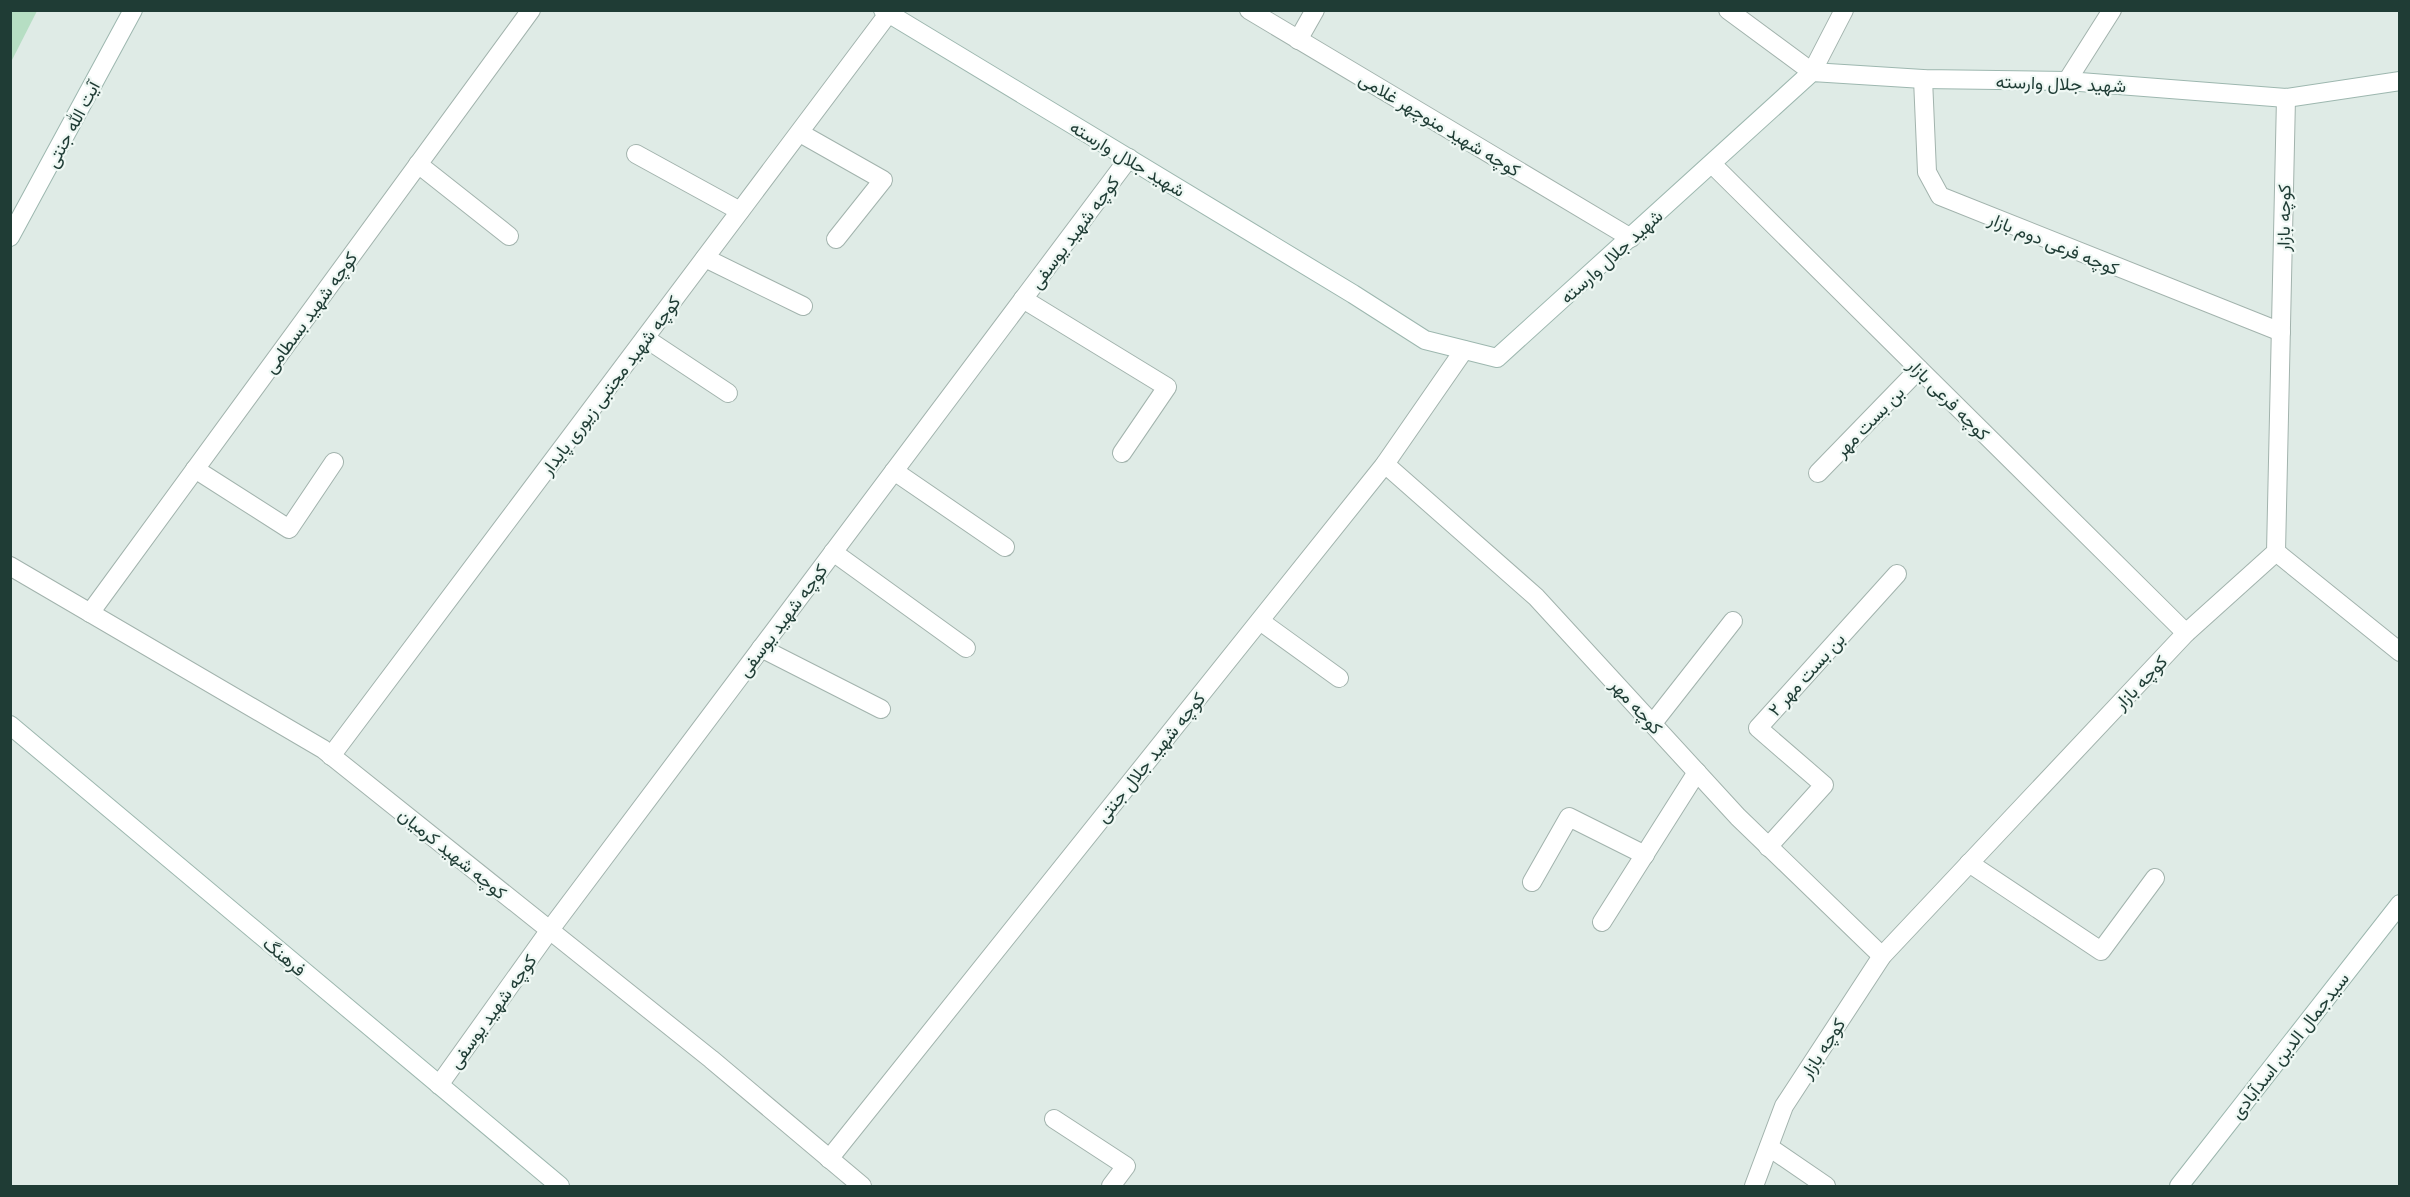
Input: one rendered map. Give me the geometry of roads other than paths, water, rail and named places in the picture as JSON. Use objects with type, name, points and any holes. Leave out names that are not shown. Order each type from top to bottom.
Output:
[{"type":"street","name":"آیت الله جنتی","points":[[10,237],[133,10]]},
{"type":"street","name":"کوچه شهید بسطامی","points":[[90,613],[531,10]]},
{"type":"street","name":"کوچه شهید منوچهر غلامی","points":[[1249,10],[1631,238]]},
{"type":"street","points":[[1298,40],[1315,10]]},
{"type":"street","points":[[1728,10],[1812,72],[1844,10]]},
{"type":"street","points":[[2067,81],[2112,10]]},
{"type":"street","name":"شهید جلال وارسته","points":[[895,14],[1425,340],[1497,358],[1713,165],[1812,72],[1923,79],[2067,81],[2286,98],[2400,81]]},
{"type":"street","name":"کوچه شهید مجتبی زیوری پایدار","points":[[332,756],[740,211],[895,14]]},
{"type":"street","name":"کوچه فرعی دوم بازار","points":[[1923,79],[1924,153],[1927,172],[1940,196],[2281,332]]},
{"type":"street","name":"کوچه بازار","points":[[1754,1186],[1784,1106],[1882,956],[2186,633],[2276,552],[2286,98]]},
{"type":"street","points":[[800,133],[883,180],[836,239]]},
{"type":"street","points":[[636,154],[740,211]]},
{"type":"street","name":"کوچه شهید یوسفی","points":[[439,1085],[549,931],[1129,159]]},
{"type":"street","points":[[418,164],[509,236]]},
{"type":"street","name":"کوچه فرعی بازار","points":[[1713,165],[2186,633]]},
{"type":"street","points":[[705,258],[803,306]]},
{"type":"street","points":[[1023,299],[1167,387],[1122,453]]},
{"type":"street","points":[[645,338],[728,393]]},
{"type":"street","name":"کوچه شهید جلال جنتی","points":[[829,1159],[1385,464],[1464,350]]},
{"type":"street","name":"بن بست مهر","points":[[1818,473],[1919,369]]},
{"type":"street","points":[[195,469],[290,529],[334,462]]},
{"type":"street","name":"کوچه مهر","points":[[1385,464],[1536,597],[1768,847],[1882,956]]},
{"type":"street","points":[[894,471],[1005,547]]},
{"type":"street","points":[[833,552],[966,648]]},
{"type":"street","points":[[2276,552],[2400,652]]},
{"type":"street","name":"کوچه شهید کرمیان","points":[[10,566],[332,756],[711,1059],[862,1186]]},
{"type":"street","name":"بن بست مهر ۲","points":[[1768,847],[1824,785],[1758,728],[1897,574]]},
{"type":"street","points":[[1260,621],[1339,678]]},
{"type":"street","points":[[1653,723],[1733,621]]},
{"type":"street","points":[[761,648],[880,710]]},
{"type":"street","name":"فرهنگ","points":[[10,725],[560,1186]]},
{"type":"street","points":[[1602,922],[1697,772]]},
{"type":"street","points":[[1532,882],[1569,817],[1645,855]]},
{"type":"street","points":[[1969,863],[2101,951],[2155,878]]},
{"type":"street","name":"سیدجمال الدین اسدآبادی","points":[[2179,1186],[2400,904]]},
{"type":"street","points":[[1054,1119],[1126,1166],[1111,1186]]},
{"type":"street","points":[[1769,1147],[1826,1186]]}]
